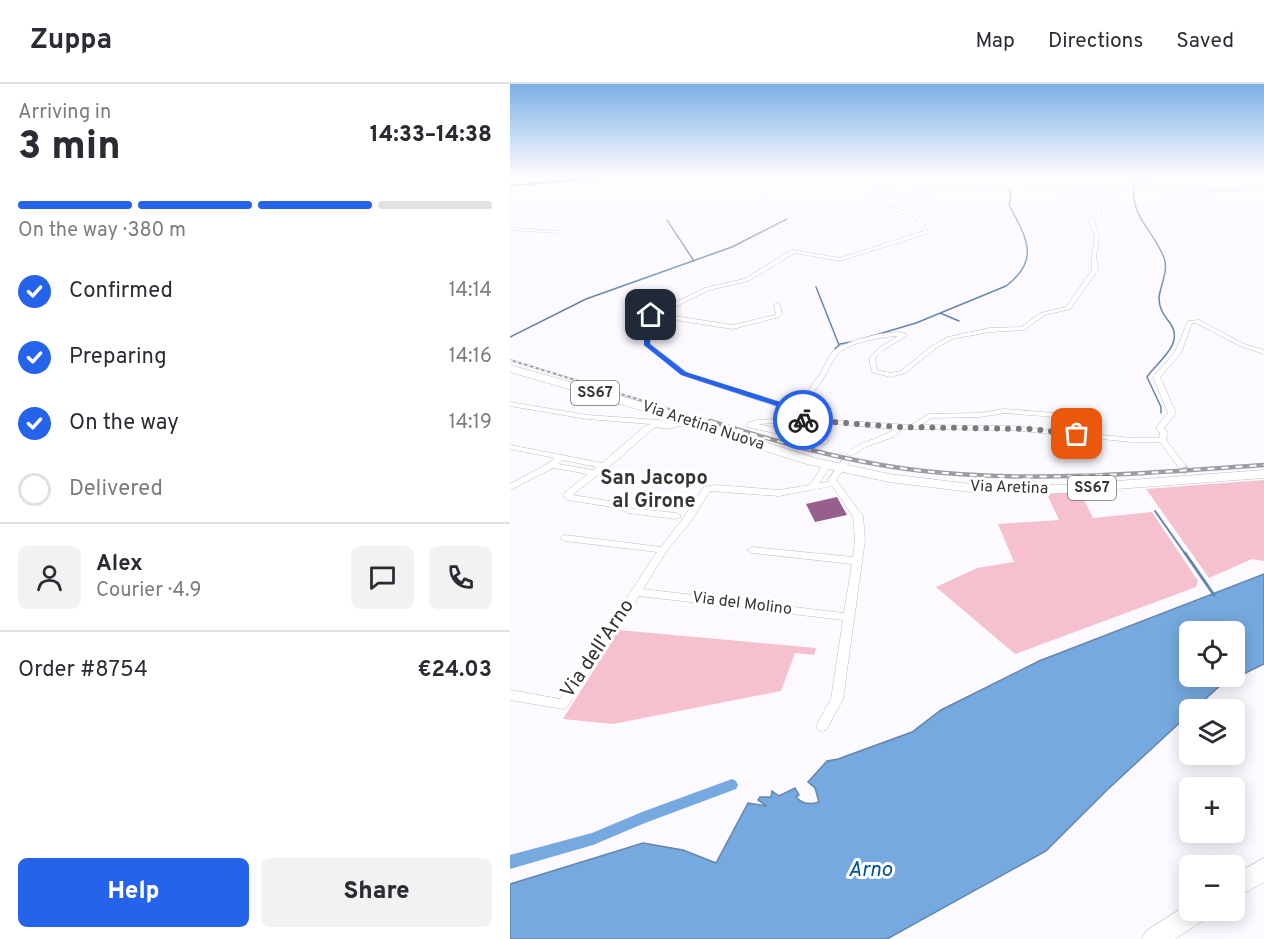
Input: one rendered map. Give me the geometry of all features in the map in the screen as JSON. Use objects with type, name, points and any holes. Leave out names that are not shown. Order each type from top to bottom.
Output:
[{"type":"main road","name":"Via Aretina Nuova","points":[[510,368],[676,420],[698,423],[841,462]]},
{"type":"main road","name":"Via Aretina","points":[[841,462],[909,481],[993,489],[1063,489],[1188,473],[1264,474]]},
{"type":"main road","points":[[1245,881],[1264,869]]},
{"type":"main road","points":[[1154,939],[1182,921]]},
{"type":"street","points":[[796,410],[684,373],[647,345],[647,319],[707,289],[746,280],[794,250],[840,260],[927,232],[916,216]]},
{"type":"street","points":[[793,420],[796,410],[818,384],[836,352],[845,347],[886,334],[904,335],[881,349],[872,358],[871,364],[874,371],[896,374],[903,372],[934,347],[950,338],[990,330],[1022,329],[1043,314],[1068,308],[1095,270],[1094,256],[1097,237],[1091,220],[1097,216]]},
{"type":"street","points":[[510,230],[559,232]]},
{"type":"street","points":[[651,315],[733,327],[777,316],[779,314],[777,305]]},
{"type":"street","points":[[1162,440],[1164,433],[1160,428],[1172,413],[1156,377],[1178,353],[1190,322],[1197,321],[1242,345],[1264,352]]},
{"type":"street","points":[[510,404],[587,417],[676,420]]},
{"type":"street","points":[[912,427],[929,416],[980,415],[1004,411],[1081,417]]},
{"type":"street","points":[[676,420],[670,427],[650,426],[618,455],[567,495],[622,506],[628,510],[676,516]]},
{"type":"street","points":[[818,423],[824,442],[750,425],[757,422],[793,420],[900,427],[1021,429],[1132,440],[1162,440]]},
{"type":"street","points":[[880,438],[886,434],[888,426]]},
{"type":"street","points":[[812,488],[861,445],[895,433],[900,427]]},
{"type":"street","points":[[1162,440],[1188,473]]},
{"type":"street","points":[[510,447],[604,466]]},
{"type":"street","points":[[510,487],[552,465],[561,457]]},
{"type":"street","points":[[822,726],[837,699],[860,540],[860,519],[832,479],[841,462]]},
{"type":"street","points":[[552,465],[594,473]]},
{"type":"street","points":[[812,488],[837,485]]},
{"type":"street","name":"Via dell'Arno","points":[[510,695],[563,704],[663,550],[688,519],[707,489],[779,493],[812,488]]},
{"type":"street","points":[[565,538],[663,550]]},
{"type":"street","points":[[752,550],[856,561]]},
{"type":"street","name":"Via del Molino","points":[[637,592],[848,617]]},
{"type":"shaded area","points":[[1264,480],[1264,561],[1252,559],[1209,578],[1146,489]]},
{"type":"shaded area","points":[[1080,492],[1093,518],[1152,512],[1198,581],[1196,587],[1015,654],[936,587],[977,568],[1014,562],[998,524],[1059,520],[1047,494]]},
{"type":"shaded area","points":[[619,630],[816,648],[814,655],[795,653],[781,691],[613,724],[563,719]]},
{"type":"water","name":"Arno","points":[[1264,574],[1264,664],[1245,673],[1245,621],[1179,621],[1179,687],[1219,687],[1205,699],[1179,699],[1179,723],[1046,851],[887,939],[510,939],[510,884],[643,843],[683,850],[716,863],[748,803],[767,806],[758,800],[760,797],[771,797],[772,791],[779,796],[795,788],[799,795],[796,797],[801,801],[809,804],[819,802],[815,788],[808,782],[827,761],[912,732],[941,710],[1039,661]]},
{"type":"building","points":[[837,497],[847,515],[815,522],[806,504]]},
{"type":"waterway","points":[[940,313],[1006,286],[1017,276],[1024,266],[1027,247],[1025,237],[1014,216]]},
{"type":"waterway","points":[[1140,216],[1164,258],[1164,278],[1159,302],[1162,312],[1174,331],[1174,338],[1168,352],[1147,377],[1161,407],[1161,413]]},
{"type":"waterway","points":[[694,261],[732,247],[787,219]]},
{"type":"waterway","points":[[667,220],[694,261]]},
{"type":"waterway","points":[[510,337],[586,299],[694,261]]},
{"type":"waterway","points":[[816,287],[839,345]]},
{"type":"waterway","points":[[862,339],[916,323],[940,313]]},
{"type":"waterway","points":[[940,313],[959,321]]},
{"type":"waterway","points":[[839,345],[851,342]]},
{"type":"waterway","points":[[835,349],[839,345]]},
{"type":"waterway","points":[[1155,511],[1186,555]]},
{"type":"waterway","points":[[1185,553],[1214,595]]},
{"type":"waterway","points":[[510,862],[593,839],[642,818],[732,785]]},
{"type":"tunnel","points":[[1182,466],[1188,473]]},
{"type":"railway","points":[[510,360],[715,423]]},
{"type":"railway","points":[[710,421],[826,454],[885,466],[945,473],[985,476],[1065,476],[1264,465]]},
{"type":"way so far","points":[[803,420],[900,427],[1031,429],[1077,434]]},
{"type":"district","name":"San Jacopo al Girone","points":[[654,490]]},
{"type":"route","points":[[651,315],[647,319],[647,345],[684,373],[796,410],[793,420],[803,420]]}]
